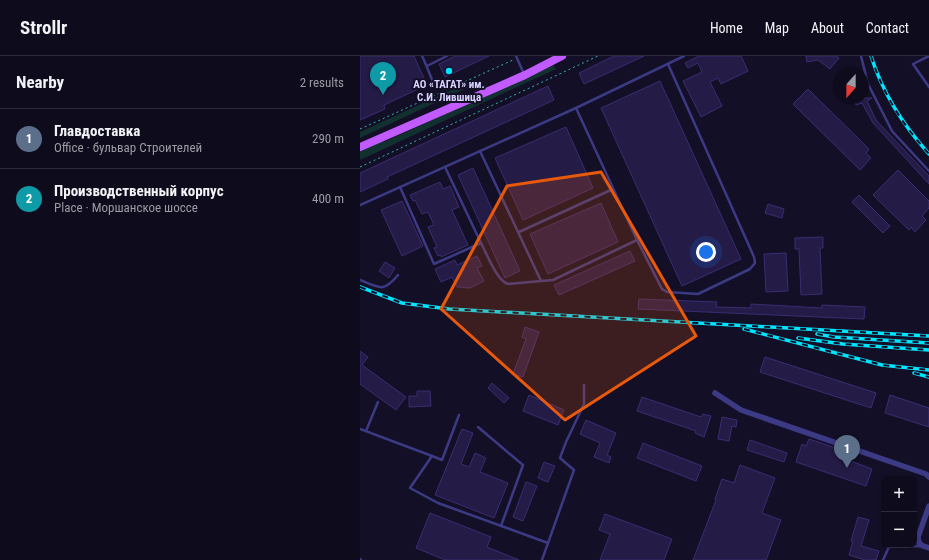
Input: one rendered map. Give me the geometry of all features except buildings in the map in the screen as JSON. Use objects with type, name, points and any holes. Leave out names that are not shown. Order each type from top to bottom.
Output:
[{"type":"main road","points":[[360,147],[524,75],[562,56]]},
{"type":"street","points":[[715,392],[742,410],[926,474],[929,477]]},
{"type":"street","points":[[929,506],[918,538],[918,543],[929,548]]},
{"type":"lane","points":[[422,56],[427,66],[429,76],[435,86]]},
{"type":"lane","points":[[434,56],[437,61]]},
{"type":"lane","points":[[427,66],[447,56]]},
{"type":"lane","points":[[360,205],[576,108],[684,56]]},
{"type":"lane","points":[[861,56],[868,84],[892,131],[929,171]]},
{"type":"lane","points":[[929,56],[913,64],[929,86]]},
{"type":"lane","points":[[516,57],[524,75]]},
{"type":"lane","points":[[576,108],[637,240],[662,289],[667,292],[698,294],[750,269],[755,263],[754,257],[668,64]]},
{"type":"lane","points":[[480,151],[542,281]]},
{"type":"lane","points":[[445,167],[481,243],[499,277],[504,283],[508,284],[552,280],[637,240]]},
{"type":"lane","points":[[400,187],[434,264],[481,243]]},
{"type":"lane","points":[[519,232],[613,189]]},
{"type":"lane","points":[[360,280],[383,288],[390,285],[398,275]]},
{"type":"lane","points":[[542,560],[574,470],[560,458],[584,404],[584,385]]},
{"type":"lane","points":[[366,431],[378,402]]},
{"type":"lane","points":[[360,429],[442,460],[459,415]]},
{"type":"lane","points":[[478,427],[523,465],[501,526]]},
{"type":"lane","points":[[432,456],[410,488],[438,503],[548,543]]},
{"type":"lane","points":[[883,560],[890,547],[922,546]]},
{"type":"path","points":[[360,167],[598,56]]},
{"type":"path","points":[[360,129],[516,57]]},
{"type":"highlighted area","points":[[601,172],[696,336],[565,420],[441,309],[507,186]]},
{"type":"green space","points":[[552,64],[556,69],[360,160],[360,150],[382,140],[384,142],[538,72]]},
{"type":"green space","points":[[471,81],[473,85],[360,138],[360,132]]},
{"type":"railway","points":[[871,56],[881,83],[894,108],[919,143],[929,154]]},
{"type":"railway","points":[[360,287],[402,303],[449,309],[929,336]]},
{"type":"railway","points":[[744,329],[882,365],[929,370]]},
{"type":"railway","points":[[817,334],[834,337],[929,343]]},
{"type":"railway","points":[[798,338],[843,344],[929,350]]},
{"type":"railway","points":[[914,373],[929,377]]},
{"type":"place","name":"АО «ТАГАТ» им. С.И. Лившица","points":[[449,71]]},
{"type":"place","name":"Производственный корпус","points":[[383,95]]},
{"type":"place","name":"Главдоставка","points":[[847,468]]}]
